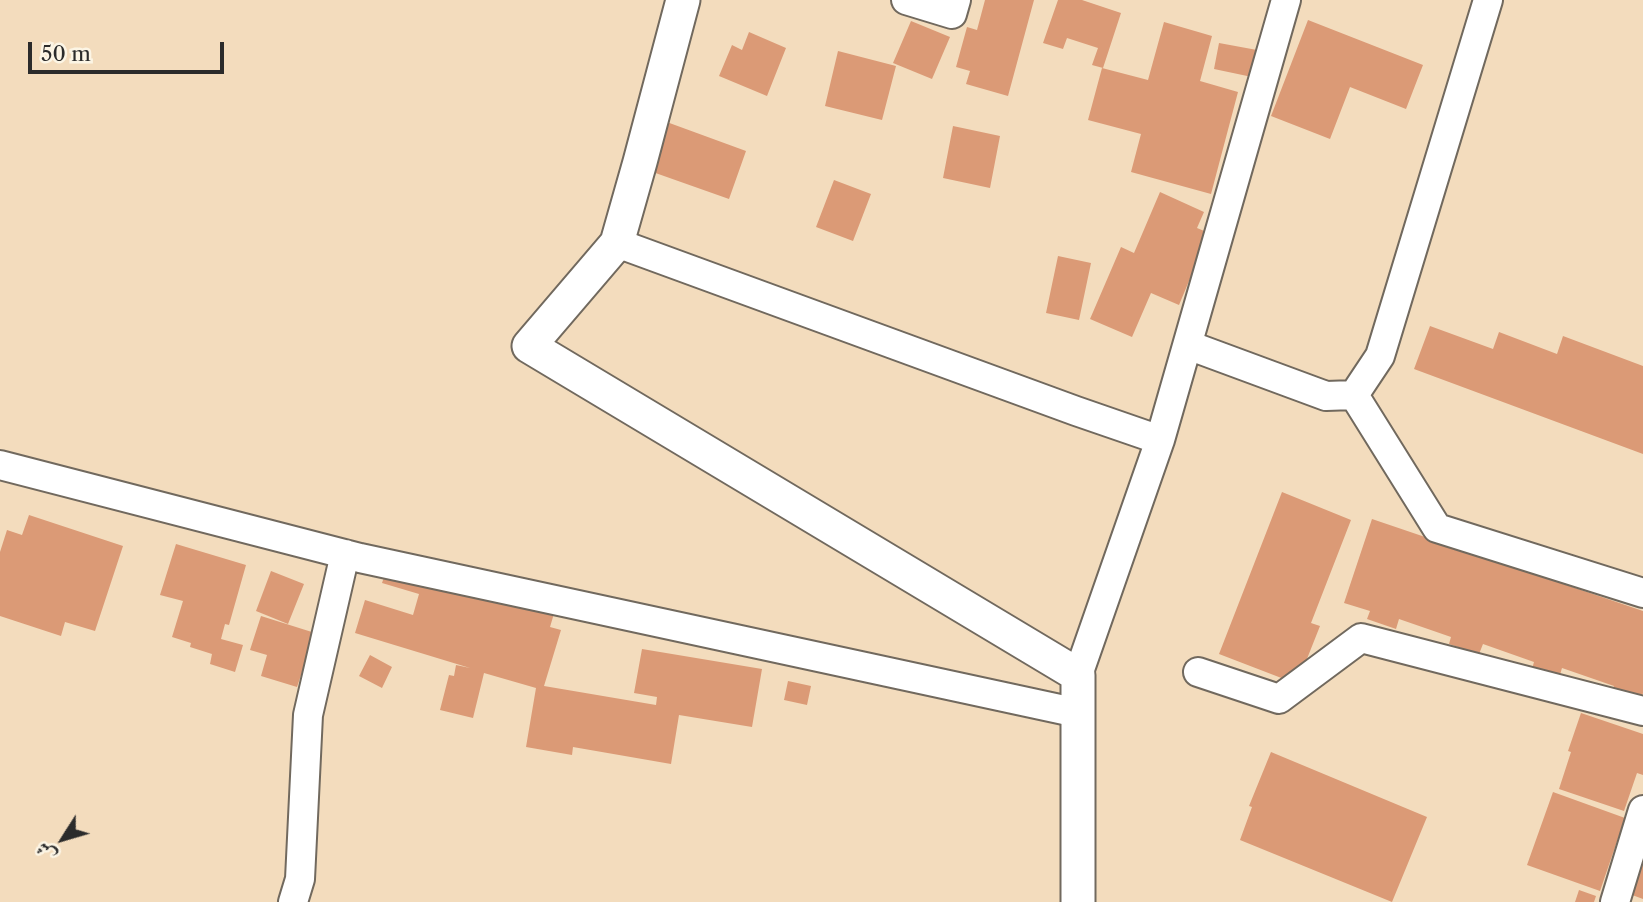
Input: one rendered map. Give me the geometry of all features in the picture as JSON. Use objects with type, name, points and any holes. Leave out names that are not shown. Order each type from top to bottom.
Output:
[{"type":"street","points":[[683,0],[617,243],[529,346],[1078,675]]},
{"type":"street","points":[[906,0],[952,14],[956,0]]},
{"type":"street","points":[[1078,902],[1078,675],[1160,440],[1286,0]]},
{"type":"street","points":[[1354,396],[1380,356],[1488,0]]},
{"type":"street","points":[[617,243],[1160,440]]},
{"type":"street","points":[[1188,345],[1326,396],[1354,396]]},
{"type":"street","points":[[1354,396],[1437,528],[1643,593]]},
{"type":"street","points":[[0,466],[345,554],[1078,713]]},
{"type":"street","points":[[292,902],[300,879],[307,715],[345,554]]},
{"type":"street","points":[[1198,672],[1279,699],[1361,638],[1643,711]]},
{"type":"street","points":[[1615,902],[1643,810]]},
{"type":"building","points":[[985,0],[1034,0],[1008,96],[966,84],[970,71],[956,67],[967,27],[977,30]]},
{"type":"building","points":[[1058,0],[1082,0],[1121,13],[1103,68],[1092,65],[1098,48],[1067,38],[1063,49],[1043,43]]},
{"type":"building","points":[[1308,20],[1423,65],[1406,109],[1350,87],[1330,139],[1271,116]]},
{"type":"building","points":[[911,21],[950,37],[932,79],[893,63]]},
{"type":"building","points":[[1164,22],[1212,36],[1200,81],[1238,92],[1211,194],[1131,172],[1141,134],[1088,120],[1102,68],[1148,80]]},
{"type":"building","points":[[749,32],[786,48],[767,96],[719,76],[732,45],[742,50]]},
{"type":"building","points":[[1219,43],[1257,50],[1252,77],[1214,69]]},
{"type":"building","points":[[838,51],[896,66],[882,120],[825,106]]},
{"type":"building","points":[[664,121],[746,151],[729,199],[647,170]]},
{"type":"building","points":[[953,126],[1000,136],[990,188],[943,178]]},
{"type":"building","points":[[834,180],[871,194],[853,241],[816,227]]},
{"type":"building","points":[[1160,192],[1204,212],[1197,228],[1209,233],[1179,305],[1151,293],[1132,337],[1090,319],[1121,247],[1134,253]]},
{"type":"building","points":[[1058,256],[1091,263],[1079,320],[1046,313]]},
{"type":"building","points":[[1430,326],[1493,349],[1499,332],[1557,354],[1563,336],[1643,366],[1643,454],[1414,369]]},
{"type":"building","points":[[1282,492],[1351,520],[1311,623],[1320,626],[1297,684],[1219,654]]},
{"type":"building","points":[[29,515],[123,546],[95,631],[65,622],[61,636],[0,616],[0,552],[7,530],[22,535]]},
{"type":"building","points":[[1372,519],[1643,611],[1643,693],[1640,702],[1611,693],[1614,686],[1562,668],[1559,678],[1532,669],[1534,662],[1483,644],[1479,654],[1449,644],[1451,637],[1399,619],[1396,629],[1367,619],[1370,611],[1344,603]]},
{"type":"building","points":[[176,544],[246,565],[229,625],[225,624],[221,639],[243,645],[235,672],[210,664],[212,654],[190,647],[191,643],[172,637],[183,601],[160,595]]},
{"type":"building","points":[[411,554],[558,600],[550,627],[561,630],[544,686],[656,705],[657,697],[634,693],[642,649],[762,669],[752,727],[679,715],[671,764],[573,747],[572,755],[526,747],[536,688],[484,673],[473,718],[440,710],[449,675],[454,676],[456,665],[470,668],[355,633],[365,600],[413,615],[419,594],[382,583],[387,568],[406,574]]},
{"type":"building","points":[[271,571],[304,584],[288,624],[256,611]]},
{"type":"building","points":[[261,616],[315,633],[297,687],[261,676],[267,655],[250,650]]},
{"type":"building","points":[[370,655],[392,667],[382,688],[359,676]]},
{"type":"building","points":[[788,681],[811,686],[807,705],[784,700]]},
{"type":"building","points":[[1581,713],[1643,734],[1643,775],[1637,773],[1624,811],[1559,789]]},
{"type":"building","points":[[1271,752],[1427,817],[1392,902],[1240,840],[1252,807],[1249,806]]},
{"type":"building","points":[[1553,792],[1625,818],[1600,891],[1527,865]]},
{"type":"building","points":[[1643,843],[1643,899],[1624,892]]},
{"type":"building","points":[[1579,890],[1596,896],[1594,902],[1575,902]]}]
